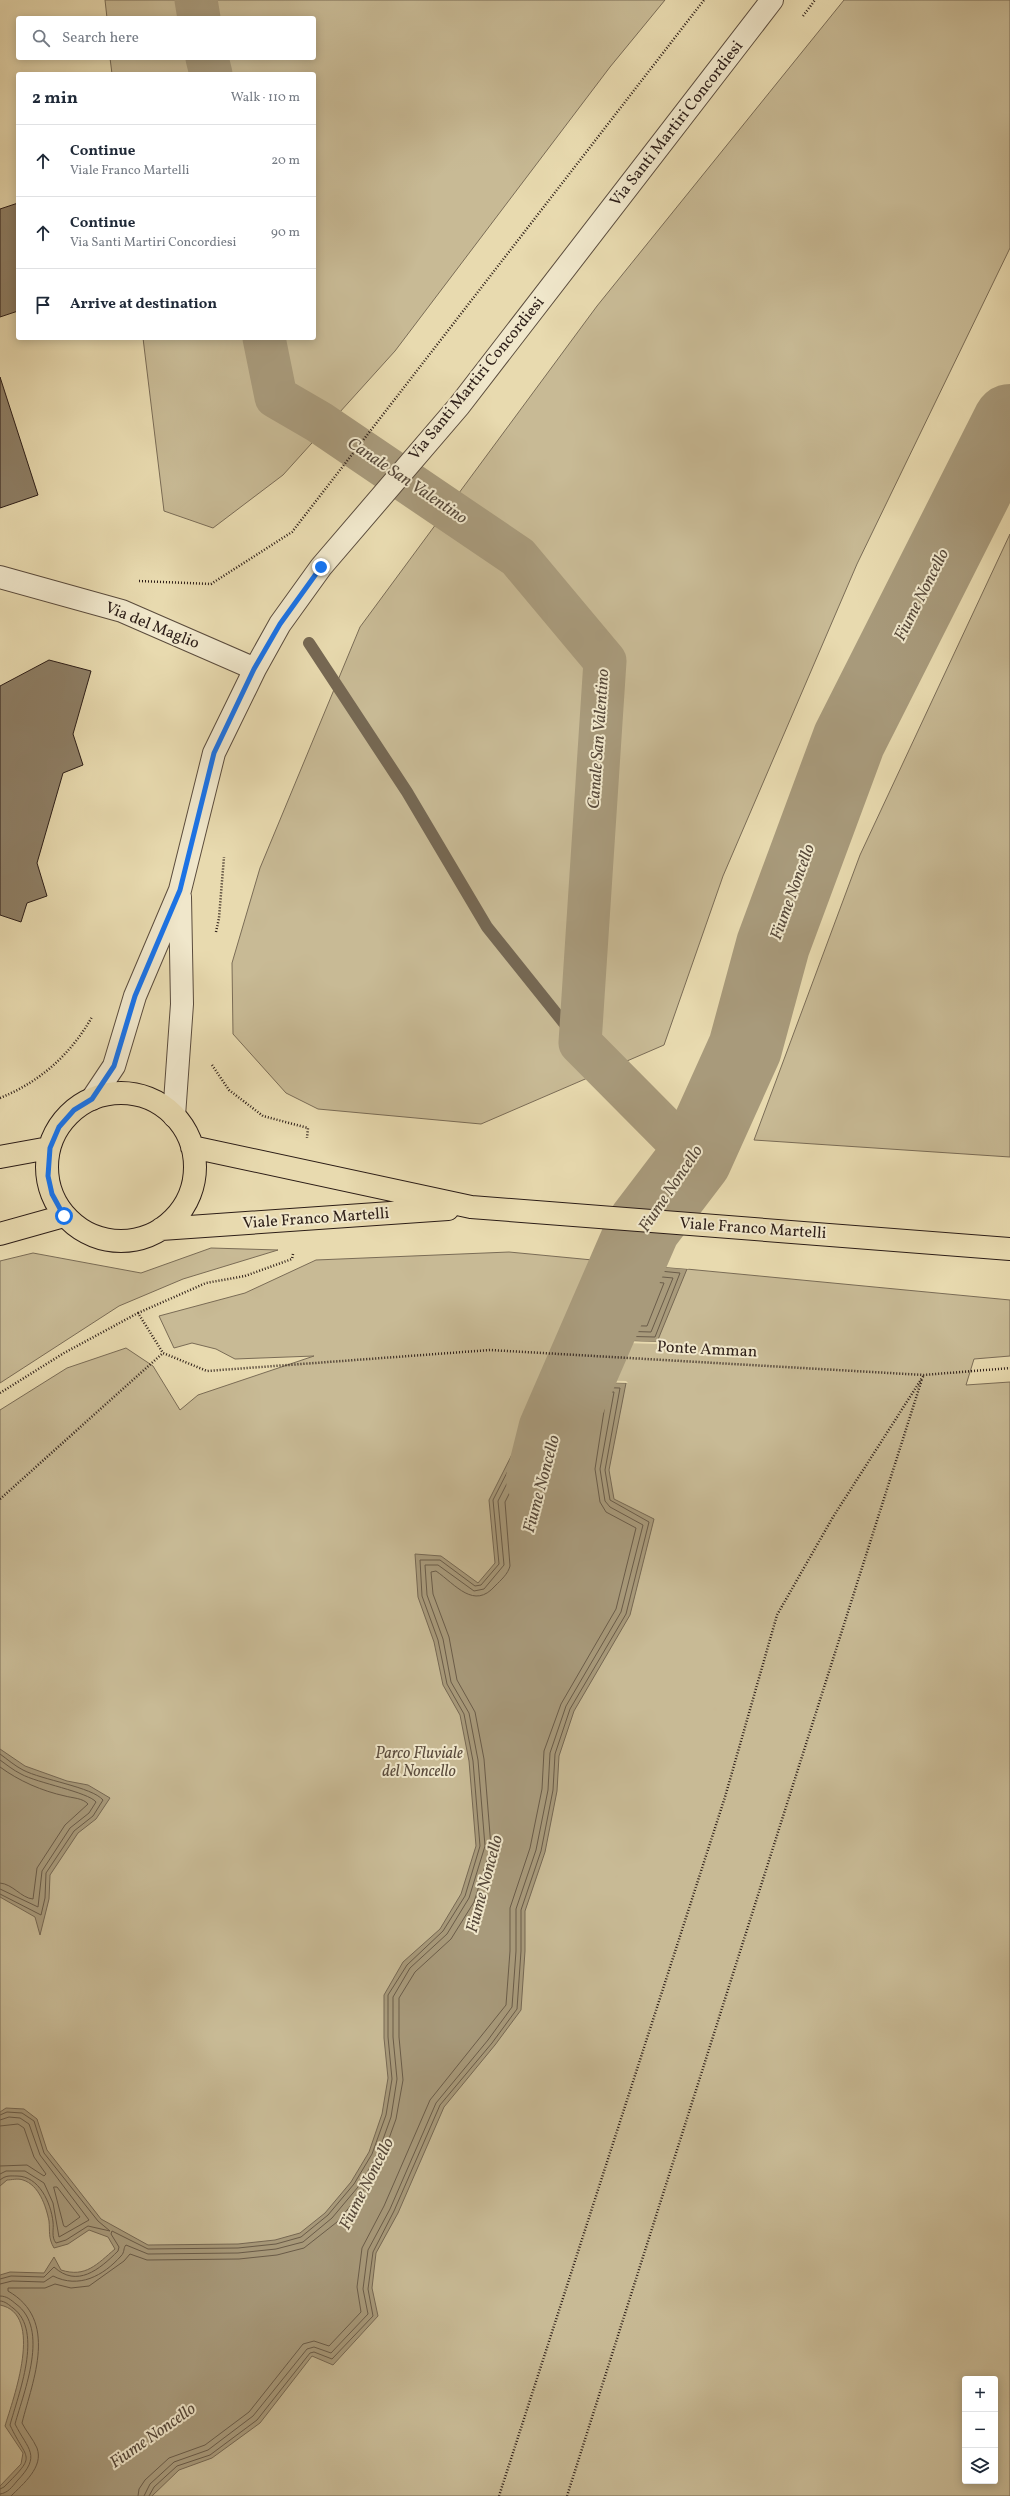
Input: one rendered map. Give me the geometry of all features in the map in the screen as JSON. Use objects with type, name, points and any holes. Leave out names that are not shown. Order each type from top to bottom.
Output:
[{"type":"main road","name":"Viale Franco Martelli","points":[[106,1094],[136,1095],[150,1099],[174,1116],[185,1130],[192,1147],[194,1179],[190,1194],[173,1219],[161,1229],[139,1239],[122,1242],[104,1239],[82,1231],[64,1216],[52,1194],[48,1176],[50,1148],[59,1127],[74,1110],[92,1099],[106,1094]]},
{"type":"main road","name":"Viale Franco Martelli","points":[[192,1147],[472,1207],[1010,1249]]},
{"type":"main road","points":[[0,1157],[50,1148]]},
{"type":"main road","name":"Viale Franco Martelli","points":[[161,1229],[472,1207]]},
{"type":"main road","points":[[0,1234],[64,1216]]},
{"type":"street","name":"Via Santi Martiri Concordiesi","points":[[92,1099],[114,1066],[135,996],[180,890],[214,753],[254,669],[280,624],[321,567],[459,406],[772,0]]},
{"type":"street","name":"Via del Maglio","points":[[0,576],[122,611],[254,669]]},
{"type":"street","name":"Via Santi Martiri Concordiesi","points":[[174,1116],[182,1004],[180,890]]},
{"type":"path","points":[[136,580],[211,584],[292,532],[404,390],[704,0]]},
{"type":"path","points":[[214,940],[219,918],[225,848]]},
{"type":"path","points":[[0,1393],[64,1353],[138,1313],[163,1353],[0,1499]]},
{"type":"path","name":"Ponte Amman","points":[[163,1353],[208,1371],[490,1350],[924,1374],[1010,1368]]},
{"type":"path","points":[[499,2496],[725,1797],[777,1615],[833,1517],[924,1374]]},
{"type":"path","points":[[567,2496],[924,1374]]},
{"type":"green space","points":[[105,0],[665,0],[610,67],[395,351],[283,475],[213,528],[164,511],[143,340],[316,340],[316,72],[112,72],[110,60],[316,60],[316,16],[107,16]]},
{"type":"green space","points":[[844,0],[1010,0],[1010,248],[857,564],[723,876],[664,1045],[481,1124],[318,1109],[286,1093],[233,1034],[232,963],[260,868],[360,627],[597,306]]},
{"type":"green space","points":[[1010,534],[1010,1157],[754,1140],[860,855]]},
{"type":"green space","points":[[211,1248],[278,1250],[183,1279],[119,1306],[0,1383],[0,1261],[33,1253],[141,1273]]},
{"type":"green space","name":"Parco Fluviale del Noncello","points":[[509,1252],[1010,1300],[1010,1356],[974,1359],[966,1385],[1010,1382],[1010,2496],[0,2496],[0,1410],[67,1368],[126,1348],[153,1366],[180,1410],[198,1395],[314,1356],[235,1359],[216,1349],[192,1343],[174,1348],[159,1316],[245,1293],[316,1260]]},
{"type":"water","points":[[617,1263],[687,1269],[657,1342],[564,1339]]},
{"type":"water","points":[[549,1381],[626,1383],[609,1470],[614,1499],[654,1519],[630,1615],[574,1711],[559,1756],[557,1791],[545,1852],[525,1911],[525,1951],[521,2010],[495,2045],[444,2107],[398,2213],[376,2253],[372,2288],[378,2316],[333,2365],[312,2356],[260,2423],[212,2458],[179,2470],[152,2496],[0,2496],[0,2486],[21,2464],[23,2453],[5,2426],[19,2378],[23,2340],[21,2324],[13,2312],[0,2305],[0,2275],[10,2272],[44,2273],[54,2257],[61,2270],[70,2272],[84,2271],[97,2264],[115,2249],[108,2237],[89,2230],[68,2244],[54,2248],[50,2238],[49,2221],[46,2209],[41,2197],[33,2186],[23,2180],[17,2179],[7,2180],[0,2186],[0,2112],[6,2108],[24,2109],[37,2119],[47,2150],[101,2219],[148,2245],[238,2244],[275,2240],[300,2233],[325,2213],[351,2182],[369,2152],[382,2114],[388,2078],[384,2038],[384,1995],[403,1962],[440,1929],[461,1894],[476,1846],[469,1761],[460,1715],[443,1685],[434,1642],[418,1597],[415,1554],[441,1556],[478,1583],[495,1563],[489,1500]]},
{"type":"water","points":[[0,1749],[25,1766],[67,1781],[88,1785],[110,1798],[96,1819],[78,1833],[50,1875],[49,1899],[40,1935],[35,1917],[0,1897]]},
{"type":"pier","points":[[617,1261],[687,1267],[689,1269],[615,1263]]},
{"type":"pier","points":[[562,1339],[659,1342],[657,1344],[564,1341]]},
{"type":"pier","points":[[549,1379],[626,1381],[628,1383],[547,1381]]},
{"type":"building","points":[[16,204],[16,312],[0,317],[0,209]]},
{"type":"building","points":[[0,377],[38,495],[0,508]]},
{"type":"building","points":[[49,660],[91,671],[73,734],[83,765],[63,773],[37,863],[47,896],[27,903],[21,922],[0,915],[0,686]]},
{"type":"waterway","name":"Canale San Valentino","points":[[196,0],[199,16]]},
{"type":"waterway","name":"Canale San Valentino","points":[[208,60],[210,72]]},
{"type":"waterway","name":"Canale San Valentino","points":[[264,340],[276,397],[319,422],[518,557],[605,661],[580,1043],[695,1159]]},
{"type":"waterway","name":"Fiume Noncello","points":[[543,1479],[555,1431],[644,1226],[695,1159],[745,1048],[773,945],[849,740],[1010,421]]},
{"type":"waterway","points":[[309,643],[407,792],[487,927],[580,1043]]},
{"type":"route","points":[[64,1216],[52,1194],[48,1176],[47,1162],[50,1148],[59,1127],[74,1110],[92,1099],[114,1066],[135,996],[180,890],[214,753],[254,669],[280,624],[321,567]]}]
